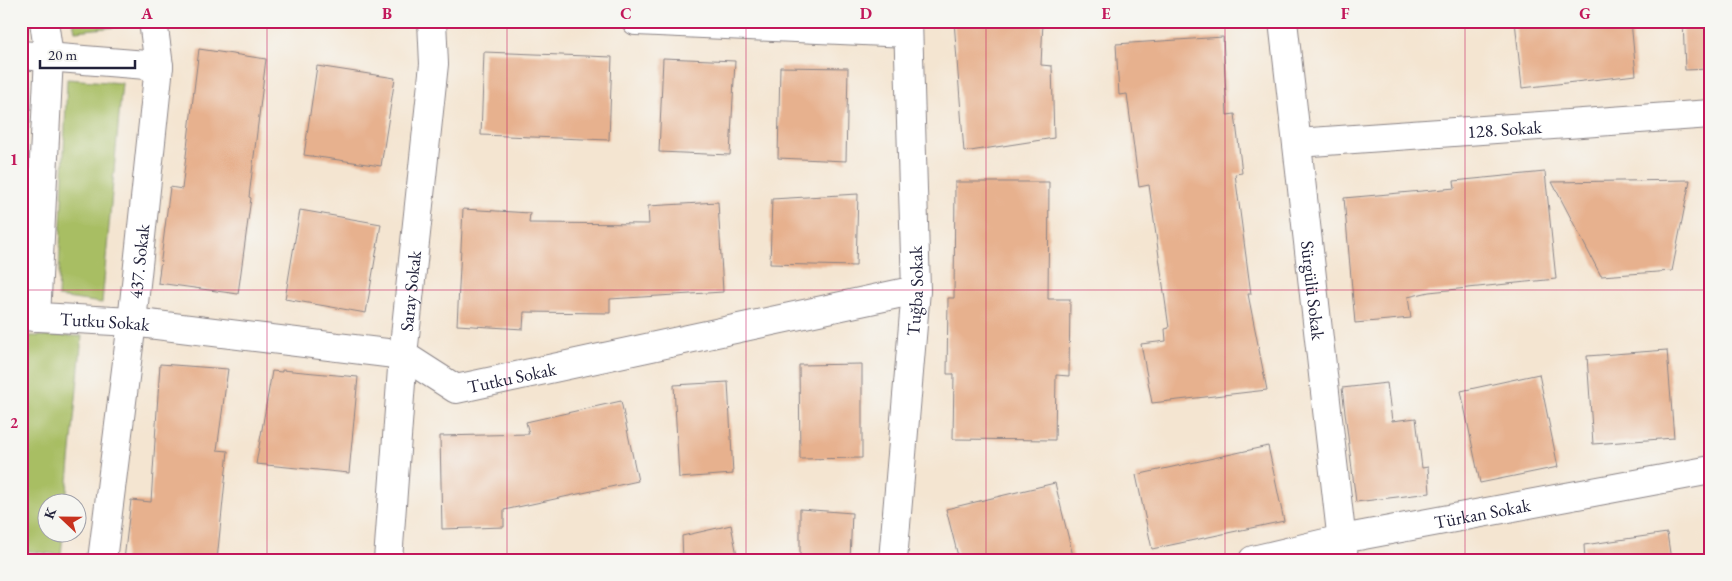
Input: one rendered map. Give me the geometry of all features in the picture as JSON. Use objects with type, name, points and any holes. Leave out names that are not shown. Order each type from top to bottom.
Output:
[{"type":"street","points":[[29,316],[49,56],[44,21]]},
{"type":"street","name":"437. Sokak","points":[[102,560],[132,322],[159,66],[153,21]]},
{"type":"street","name":"Saray Sokak","points":[[388,560],[403,355],[434,64],[432,21]]},
{"type":"street","points":[[636,21],[908,27]]},
{"type":"street","name":"Sürgülü Sokak","points":[[1283,21],[1343,549]]},
{"type":"street","name":"Tuğba Sokak","points":[[893,560],[916,290],[908,27]]},
{"type":"street","points":[[21,55],[159,66]]},
{"type":"street","name":"128. Sokak","points":[[1297,143],[1711,114]]},
{"type":"street","name":"Tutku Sokak","points":[[29,316],[132,322],[403,355],[456,389],[916,290]]},
{"type":"street","name":"Türkan Sokak","points":[[1253,560],[1343,549],[1711,470]]},
{"type":"green space","points":[[73,21],[125,21],[126,26],[75,31]]},
{"type":"green space","points":[[67,79],[122,83],[102,303],[58,297]]},
{"type":"green space","points":[[21,336],[82,336],[67,494],[38,494],[38,544],[62,544],[61,555],[21,550]]},
{"type":"building","points":[[954,21],[1043,21],[1041,65],[1052,66],[1054,138],[964,152]]},
{"type":"building","points":[[1515,21],[1631,21],[1636,75],[1522,88]]},
{"type":"building","points":[[1683,21],[1711,21],[1711,69],[1685,70]]},
{"type":"building","points":[[1223,37],[1227,115],[1235,114],[1242,173],[1235,174],[1251,294],[1248,294],[1267,390],[1152,403],[1141,344],[1166,341],[1165,329],[1169,328],[1149,185],[1139,187],[1127,94],[1119,95],[1116,44]]},
{"type":"building","points":[[199,49],[266,59],[249,197],[251,198],[238,294],[158,283],[170,187],[182,189]]},
{"type":"building","points":[[484,52],[612,57],[609,140],[481,135]]},
{"type":"building","points":[[663,58],[735,61],[730,155],[659,152]]},
{"type":"building","points":[[317,66],[395,78],[381,166],[304,155]]},
{"type":"building","points":[[780,67],[848,68],[846,161],[778,158]]},
{"type":"building","points":[[1545,172],[1556,279],[1429,292],[1408,297],[1411,318],[1355,323],[1344,198],[1455,188],[1454,181]]},
{"type":"building","points":[[1690,180],[1672,271],[1601,276],[1552,182]]},
{"type":"building","points":[[955,182],[1049,182],[1048,299],[1070,299],[1069,376],[1056,375],[1055,440],[953,439],[954,374],[947,374],[948,298],[954,298]]},
{"type":"building","points":[[858,194],[856,266],[770,264],[772,199]]},
{"type":"building","points":[[718,202],[723,292],[610,299],[610,313],[524,312],[523,329],[457,325],[463,209],[530,213],[529,223],[649,224],[648,206]]},
{"type":"building","points":[[300,210],[381,224],[366,313],[285,299]]},
{"type":"building","points":[[1667,350],[1674,438],[1593,444],[1587,356]]},
{"type":"building","points":[[160,364],[228,369],[217,450],[228,451],[217,560],[124,560],[131,500],[151,502]]},
{"type":"building","points":[[862,364],[862,458],[800,459],[799,365]]},
{"type":"building","points":[[282,370],[358,377],[349,473],[256,464],[272,371],[282,372]]},
{"type":"building","points":[[1539,374],[1558,467],[1480,483],[1461,391]]},
{"type":"building","points":[[728,382],[733,474],[679,478],[674,385]]},
{"type":"building","points":[[1387,383],[1392,421],[1416,418],[1422,468],[1428,467],[1430,493],[1356,502],[1342,388]]},
{"type":"building","points":[[621,401],[638,481],[504,510],[504,527],[442,529],[440,436],[529,434],[526,422]]},
{"type":"building","points":[[1268,446],[1284,521],[1152,549],[1136,475]]},
{"type":"building","points":[[1055,483],[1074,560],[959,560],[946,509]]},
{"type":"building","points":[[800,509],[852,513],[850,560],[800,560]]},
{"type":"building","points":[[731,525],[738,560],[683,560],[682,536]]},
{"type":"building","points":[[1667,533],[1671,560],[1585,560],[1584,545]]}]
